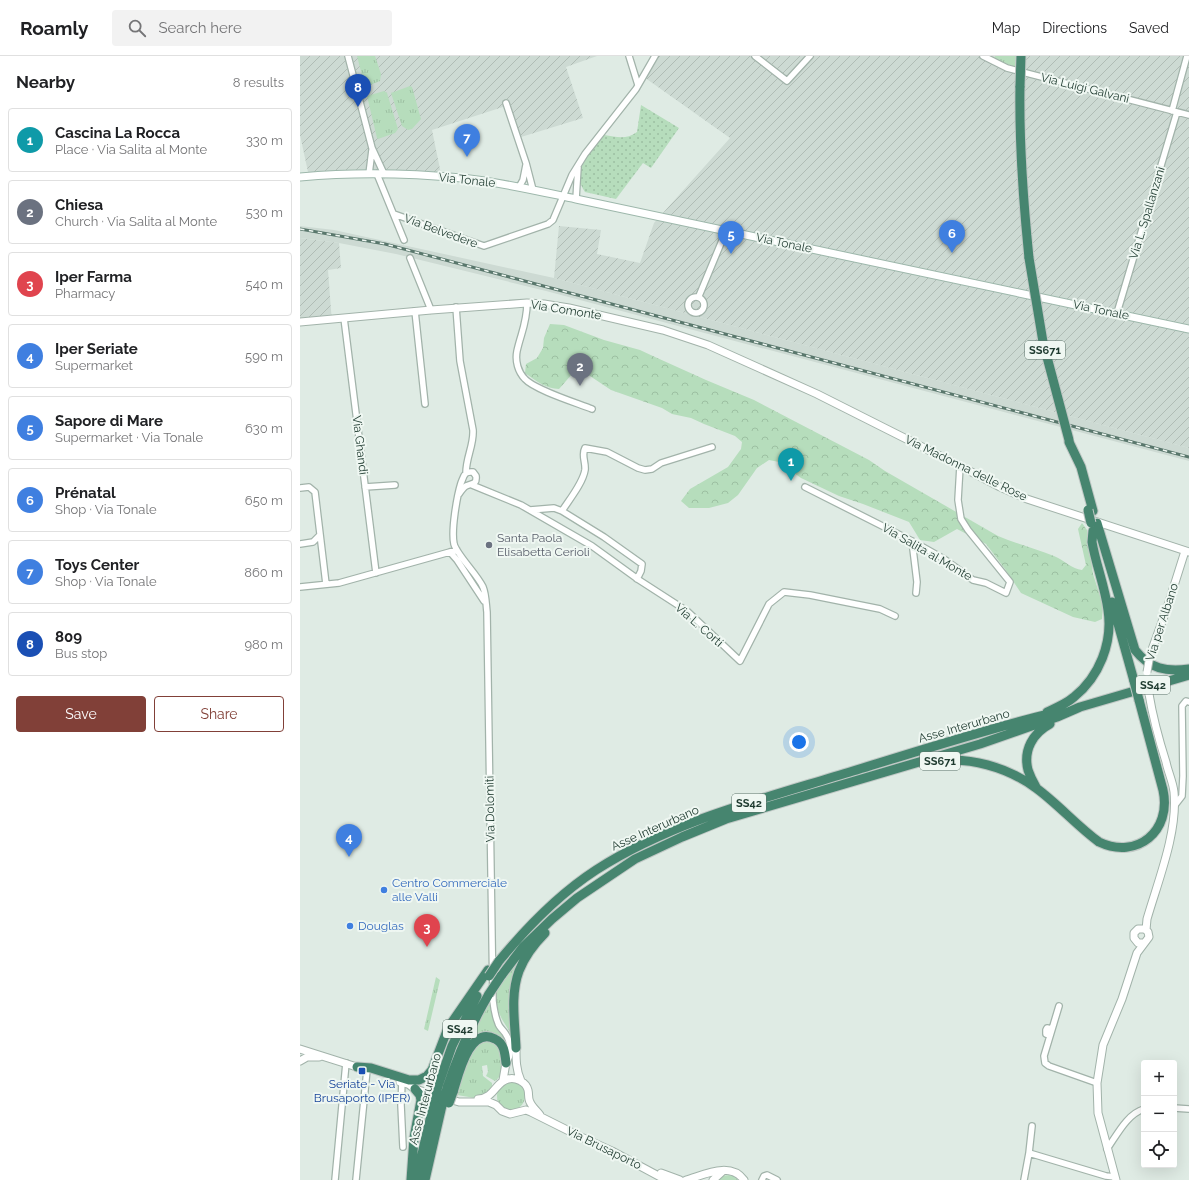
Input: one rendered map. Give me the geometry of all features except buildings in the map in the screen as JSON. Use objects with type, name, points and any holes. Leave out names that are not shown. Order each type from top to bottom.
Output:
[{"type":"highway","name":"SS671","points":[[842,785],[858,784],[935,761],[958,760],[977,762],[997,767],[1036,788],[1093,837],[1106,845],[1119,848],[1139,845],[1155,832],[1162,820],[1164,800],[1163,790],[1090,511],[1069,441],[1043,342],[1029,258],[1021,174],[1019,137],[1021,56]]},
{"type":"highway","name":"SS671","points":[[1094,526],[1135,650],[1146,663],[1160,669],[1175,671],[1189,669]]},
{"type":"highway","points":[[1037,717],[1074,698],[1092,678],[1103,659],[1109,634],[1108,611],[1092,542],[1094,526]]},
{"type":"highway","name":"SS42","points":[[842,785],[980,744],[1117,695],[1189,675]]},
{"type":"highway","points":[[1036,788],[1028,771],[1027,759],[1030,744],[1038,731],[1058,720],[1111,703],[1117,695]]},
{"type":"highway","name":"Asse Interurbano","points":[[446,1089],[452,1046],[488,973],[498,959],[564,894],[595,871],[629,850],[705,818],[754,802],[1037,717],[1080,707]]},
{"type":"highway","name":"Asse Interurbano","points":[[416,1180],[462,1045],[480,1010],[501,976],[523,947],[552,919],[577,898],[635,859],[682,836],[726,820],[842,785]]},
{"type":"highway","points":[[516,1048],[514,992],[519,971],[524,960],[543,934],[568,910],[577,898]]},
{"type":"highway","points":[[357,1067],[371,1068],[409,1080],[419,1080],[427,1076],[432,1070],[448,1028],[488,973]]},
{"type":"highway","points":[[446,1089],[470,1047],[480,1038],[486,1037],[496,1039],[505,1051],[506,1063]]},
{"type":"highway","points":[[408,1085],[420,1095],[421,1100],[414,1138],[411,1180]]},
{"type":"highway","name":"Asse Interurbano","points":[[427,1180],[442,1101]]},
{"type":"street","points":[[348,56],[372,148],[404,240]]},
{"type":"street","points":[[629,56],[638,85]]},
{"type":"street","name":"Via Belvedere","points":[[394,214],[484,246],[548,224],[553,220],[572,175],[585,154],[638,85],[655,56]]},
{"type":"street","points":[[755,56],[788,81],[810,56]]},
{"type":"street","name":"Via Luigi Galvani","points":[[983,56],[1007,68],[1189,115]]},
{"type":"street","name":"Via L. Spallanzani","points":[[1117,313],[1174,111],[1187,56]]},
{"type":"street","points":[[506,103],[526,163],[533,190]]},
{"type":"street","points":[[369,174],[372,148]]},
{"type":"street","points":[[520,187],[523,180],[526,163]]},
{"type":"street","points":[[576,199],[578,165]]},
{"type":"street","name":"Via Tonale","points":[[300,177],[380,174],[461,178],[520,187],[1189,329]]},
{"type":"street","points":[[699,296],[726,231]]},
{"type":"street","points":[[410,258],[431,310]]},
{"type":"street","points":[[527,303],[527,316],[517,352],[519,372],[526,380],[536,387],[592,409]]},
{"type":"street","name":"Via Comonte","points":[[300,322],[415,311],[527,303],[544,304],[570,308],[686,337],[708,345],[817,394]]},
{"type":"street","points":[[456,308],[460,361],[473,430],[469,458],[473,472],[476,476],[476,482],[459,494]]},
{"type":"street","points":[[415,311],[425,404]]},
{"type":"street","name":"Via Ghandi","points":[[344,318],[376,573]]},
{"type":"street","name":"Via Madonna delle Rose","points":[[817,394],[1000,487],[1027,499],[1187,552]]},
{"type":"street","points":[[562,511],[582,479],[585,469],[583,452],[585,448],[607,452],[645,470],[652,469],[661,463],[712,447]]},
{"type":"street","points":[[300,587],[339,583],[457,550],[454,544],[453,531],[463,476],[466,473],[466,460],[470,450]]},
{"type":"street","name":"Via Salita al Monte","points":[[805,487],[912,541],[944,559],[973,580],[986,583],[1006,593],[1010,582],[968,530],[961,519],[958,500],[960,466]]},
{"type":"street","points":[[466,473],[473,472]]},
{"type":"street","points":[[463,479],[464,482],[470,485]]},
{"type":"street","name":"Via L. Corti","points":[[476,479],[488,491]]},
{"type":"street","points":[[365,487],[395,485]]},
{"type":"street","name":"Via L. Corti","points":[[470,485],[488,491],[530,510],[592,546],[637,579],[694,617],[740,661],[769,604],[784,592],[810,595],[880,609],[895,616]]},
{"type":"street","points":[[300,488],[309,487],[315,492],[326,584]]},
{"type":"street","points":[[530,510],[554,508],[562,511],[604,538],[642,564],[641,571],[637,579]]},
{"type":"street","points":[[300,544],[314,542],[320,536]]},
{"type":"street","points":[[912,541],[917,582],[916,593]]},
{"type":"street","points":[[314,542],[321,548]]},
{"type":"street","name":"Via Dolomiti","points":[[457,550],[484,589],[486,603],[493,1001],[496,1016]]},
{"type":"street","points":[[450,552],[486,603]]},
{"type":"street","name":"Via per Albano","points":[[1143,929],[1171,837],[1175,805],[1174,790],[1152,715],[1147,672],[1150,655],[1187,552]]},
{"type":"street","points":[[1175,805],[1182,796],[1182,706],[1186,701],[1189,702]]},
{"type":"street","points":[[1116,1179],[1098,1113],[1097,1083],[1103,1045],[1122,999],[1137,953],[1149,937],[1143,929],[1134,934],[1137,953]]},
{"type":"street","points":[[1135,941],[1144,943]]},
{"type":"street","points":[[1058,1006],[1044,1056],[1045,1063],[1049,1066],[1097,1083]]},
{"type":"street","points":[[496,1016],[512,1038],[516,1048]]},
{"type":"street","points":[[496,1016],[498,1025],[505,1033],[509,1043],[510,1056],[506,1063],[503,1080],[515,1078],[521,1081]]},
{"type":"street","points":[[300,1046],[311,1052]]},
{"type":"street","name":"Via Brusaporto","points":[[516,1048],[516,1065],[518,1074],[521,1081],[528,1088],[529,1100],[542,1116]]},
{"type":"street","name":"Via Brusaporto","points":[[300,1049],[346,1063],[459,1102],[489,1102],[496,1105],[502,1111],[510,1114],[526,1110],[542,1116],[572,1133],[631,1160],[666,1180]]},
{"type":"street","points":[[300,1061],[307,1057],[314,1056],[328,1058]]},
{"type":"street","points":[[335,1180],[346,1063]]},
{"type":"street","points":[[356,1180],[367,1070]]},
{"type":"street","name":"Via Brusaporto","points":[[408,1085],[417,1084],[460,1098],[471,1100],[482,1099],[489,1096],[495,1091],[503,1080]]},
{"type":"street","points":[[403,1147],[401,1105],[408,1085]]},
{"type":"street","points":[[495,1091],[494,1098],[496,1105]]},
{"type":"street","points":[[520,1112],[527,1106],[529,1100]]},
{"type":"street","points":[[1177,1108],[1189,1109]]},
{"type":"street","points":[[1107,1149],[1122,1127],[1133,1115],[1141,1111]]},
{"type":"street","points":[[1024,1180],[1032,1126]]},
{"type":"street","points":[[1029,1153],[1116,1179]]},
{"type":"street","points":[[631,1160],[671,1178],[680,1180]]},
{"type":"street","points":[[713,1180],[722,1172],[727,1170]]},
{"type":"street","points":[[686,1180],[727,1170],[735,1172],[744,1180]]},
{"type":"street","points":[[762,1180],[764,1176],[767,1175],[777,1180]]},
{"type":"shaded area","points":[[300,56],[597,56],[566,67],[583,118],[521,137],[509,105],[432,130],[441,174],[373,171],[308,172],[300,135]]},
{"type":"shaded area","points":[[651,56],[995,56],[994,58],[1015,67],[1016,56],[1189,56],[1189,448],[554,278],[559,226],[601,230],[597,254],[640,263],[654,223],[730,138],[641,75]]},
{"type":"shaded area","points":[[300,226],[334,230],[554,278],[1189,448],[1189,461],[546,291],[396,254],[339,243],[300,238]]},
{"type":"shaded area","points":[[300,238],[339,243],[341,268],[328,270],[332,323],[300,326]]},
{"type":"green space","points":[[357,56],[375,56],[381,74],[380,81],[365,87]]},
{"type":"green space","points":[[995,56],[1016,56],[1015,67],[994,59]]},
{"type":"green space","points":[[410,86],[412,87],[421,119],[412,129],[408,130],[402,126],[391,93]]},
{"type":"green space","points":[[384,91],[387,93],[398,129],[395,133],[378,139],[367,96]]},
{"type":"green space","points":[[641,105],[679,128],[651,168],[643,163],[616,199],[585,192],[581,184],[580,177],[581,169],[588,155],[604,135],[625,137],[633,135],[637,132]]},
{"type":"green space","points":[[550,324],[564,325],[604,340],[640,350],[754,400],[869,460],[885,471],[998,536],[1054,556],[1075,568],[1082,570],[1086,565],[1078,529],[1082,523],[1087,530],[1093,574],[1103,605],[1102,619],[1095,622],[1073,617],[1021,593],[986,544],[957,529],[934,542],[920,540],[909,522],[839,496],[801,478],[779,462],[769,460],[757,468],[738,495],[728,503],[709,508],[689,508],[681,501],[690,489],[728,467],[741,449],[742,442],[735,436],[691,418],[672,414],[662,408],[611,390],[581,371],[573,373],[559,389],[545,386],[525,373],[526,364],[537,358],[543,348],[544,338]]},
{"type":"green space","points":[[528,946],[523,956],[512,1031],[510,1032],[499,1013],[496,992],[503,981],[502,979]]},
{"type":"green space","points":[[436,977],[440,980],[428,1031],[424,1029]]},
{"type":"green space","points":[[488,1004],[491,1006],[494,1021],[504,1035],[509,1049],[504,1042],[474,1037],[467,1044]]},
{"type":"green space","points":[[482,1040],[497,1044],[499,1048],[503,1064],[499,1078],[495,1081],[486,1076],[488,1072],[487,1065],[482,1066],[483,1076],[492,1083],[492,1086],[487,1094],[475,1098],[457,1095],[470,1052]]},
{"type":"green space","points":[[511,1082],[521,1086],[525,1096],[521,1106],[511,1110],[501,1106],[497,1096],[501,1086]]},
{"type":"green space","points":[[729,1175],[738,1180],[716,1180],[722,1176]]},
{"type":"railway","points":[[300,229],[385,244],[1189,457]]},
{"type":"place","name":"809","points":[[358,107]]},
{"type":"place","name":"Toys Center","points":[[467,157]]},
{"type":"place","name":"Prénatal","points":[[952,253]]},
{"type":"place","name":"Sapore di Mare","points":[[731,254]]},
{"type":"place","name":"Chiesa","points":[[580,386]]},
{"type":"place","name":"Cascina La Rocca","points":[[791,481]]},
{"type":"place","name":"Santa Paola Elisabetta Cerioli","points":[[489,545]]},
{"type":"place","name":"Iper Seriate","points":[[349,857]]},
{"type":"place","name":"Centro Commerciale alle Valli","points":[[384,890]]},
{"type":"place","name":"Douglas","points":[[350,926]]},
{"type":"place","name":"Iper Farma","points":[[427,947]]},
{"type":"place","name":"Seriate - Via Brusaporto (IPER)","points":[[362,1071]]}]
